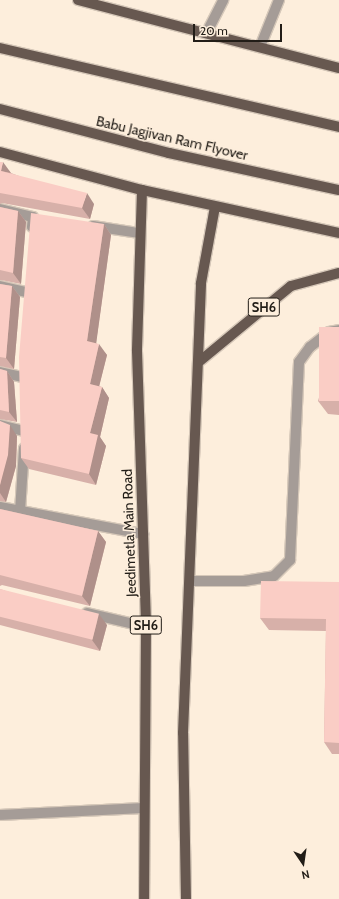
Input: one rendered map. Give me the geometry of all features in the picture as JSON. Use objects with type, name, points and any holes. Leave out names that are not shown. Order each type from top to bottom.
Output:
[{"type":"main road","points":[[78,0],[207,32],[339,68]]},
{"type":"main road","points":[[0,48],[339,128]]},
{"type":"main road","name":"Babu Jagjivan Ram Flyover","points":[[0,109],[169,153],[339,190]]},
{"type":"main road","points":[[0,152],[142,190],[339,233]]},
{"type":"main road","name":"Jeedimetla Main Road","points":[[142,190],[139,233],[137,351],[146,627],[144,899]]},
{"type":"main road","points":[[186,899],[183,733],[200,361],[201,283],[215,207]]},
{"type":"main road","name":"SH6","points":[[200,361],[291,286],[339,273]]},
{"type":"street","points":[[207,32],[223,0]]},
{"type":"street","points":[[260,47],[279,0]]},
{"type":"street","points":[[0,209],[48,219]]},
{"type":"street","points":[[31,239],[33,217]]},
{"type":"street","points":[[78,224],[139,233]]},
{"type":"street","points":[[25,307],[28,277]]},
{"type":"street","points":[[0,286],[26,292]]},
{"type":"street","points":[[190,581],[244,581],[274,576],[290,560],[299,362],[310,347],[329,332],[339,330]]},
{"type":"street","points":[[0,372],[20,372],[22,392]]},
{"type":"street","points":[[20,512],[24,431],[23,415]]},
{"type":"street","points":[[0,426],[24,431]]},
{"type":"street","points":[[0,507],[20,512],[143,534]]},
{"type":"street","points":[[77,610],[146,627]]},
{"type":"street","points":[[0,815],[144,808]]},
{"type":"building","points":[[0,162],[3,162],[1,171],[87,193],[82,208],[0,193]]},
{"type":"building","points":[[0,207],[18,211],[13,273],[0,270]]},
{"type":"building","points":[[31,213],[104,224],[87,341],[99,344],[90,384],[102,387],[90,433],[98,435],[89,474],[21,458],[19,357]]},
{"type":"building","points":[[0,284],[12,286],[6,358],[0,357]]},
{"type":"building","points":[[319,327],[339,327],[339,401],[319,401]]},
{"type":"building","points":[[0,369],[7,371],[9,412],[0,410]]},
{"type":"building","points":[[0,421],[10,425],[8,455],[0,485]]},
{"type":"building","points":[[0,509],[98,531],[82,596],[0,575]]},
{"type":"building","points":[[261,581],[339,582],[339,743],[324,742],[326,619],[260,618]]},
{"type":"building","points":[[0,589],[99,614],[92,640],[0,617]]}]
